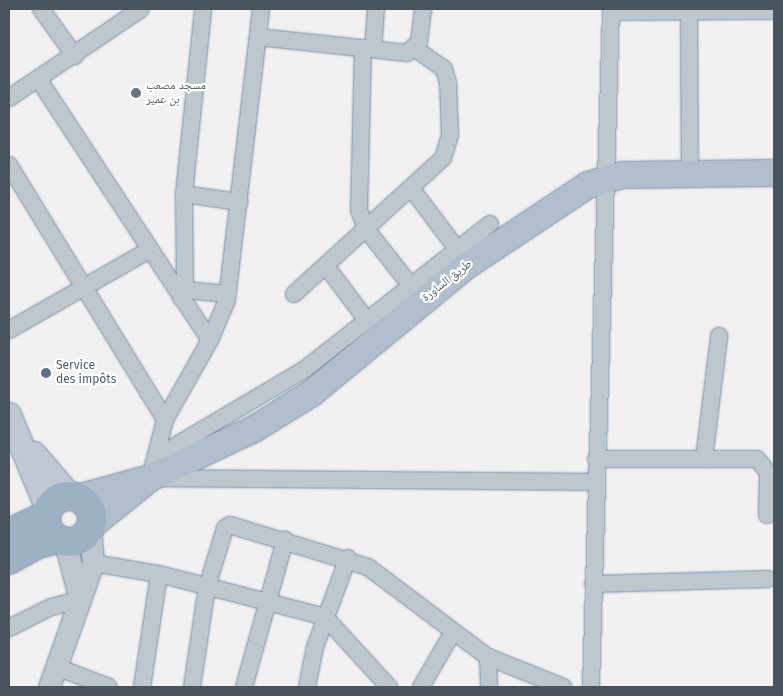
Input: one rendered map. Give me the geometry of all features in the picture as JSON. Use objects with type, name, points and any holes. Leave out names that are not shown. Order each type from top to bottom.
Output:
[{"type":"highway","points":[[61,505],[48,529],[61,541]]},
{"type":"highway","points":[[9,533],[61,505],[91,512],[91,527],[80,540],[38,544],[9,560]]},
{"type":"main road","name":"طريق الساورة","points":[[154,467],[254,429],[312,393],[466,266],[528,221],[605,178],[774,173]]},
{"type":"main road","points":[[9,415],[61,505],[154,467]]},
{"type":"main road","points":[[91,527],[154,467]]},
{"type":"street","points":[[41,9],[75,56]]},
{"type":"street","points":[[9,98],[75,56],[141,9]]},
{"type":"street","points":[[183,294],[184,194],[203,9]]},
{"type":"street","points":[[154,467],[165,420],[210,340],[228,294],[261,9]]},
{"type":"street","points":[[376,9],[368,49],[359,202],[366,229],[410,285]]},
{"type":"street","points":[[415,49],[423,9]]},
{"type":"street","points":[[591,687],[595,482],[611,10],[689,12],[774,11]]},
{"type":"street","points":[[689,12],[690,175]]},
{"type":"street","points":[[258,37],[407,53],[415,49]]},
{"type":"street","points":[[294,294],[443,158],[450,135],[451,101],[444,69],[415,49]]},
{"type":"street","points":[[39,80],[149,250],[183,294],[210,340]]},
{"type":"street","points":[[9,165],[87,289],[165,420]]},
{"type":"street","points":[[411,188],[457,249]]},
{"type":"street","points":[[184,194],[239,202]]},
{"type":"street","points":[[154,467],[306,369],[366,319],[490,224]]},
{"type":"street","points":[[10,327],[87,289],[149,250]]},
{"type":"street","points":[[326,266],[366,319]]},
{"type":"street","points":[[183,294],[228,294]]},
{"type":"street","points":[[704,459],[719,336]]},
{"type":"street","points":[[596,459],[758,459],[765,465],[767,516]]},
{"type":"street","points":[[154,467],[595,482]]},
{"type":"street","points":[[192,687],[208,587],[227,526],[348,558],[386,579],[488,657],[563,687]]},
{"type":"street","points":[[49,687],[58,668],[93,563],[91,527]]},
{"type":"street","points":[[244,687],[271,601],[284,540]]},
{"type":"street","points":[[61,541],[80,600]]},
{"type":"street","points":[[307,687],[326,617],[348,558]]},
{"type":"street","points":[[93,563],[159,574],[271,601],[326,617],[390,687]]},
{"type":"street","points":[[142,687],[159,574]]},
{"type":"street","points":[[593,584],[768,579]]},
{"type":"street","points":[[9,628],[51,607],[80,600]]},
{"type":"street","points":[[421,687],[453,632]]},
{"type":"street","points":[[488,657],[489,687]]},
{"type":"street","points":[[58,668],[109,687]]},
{"type":"place","name":"مسجد مصعب بن عمير","points":[[136,93]]},
{"type":"place","name":"Service des impôts","points":[[46,373]]}]
